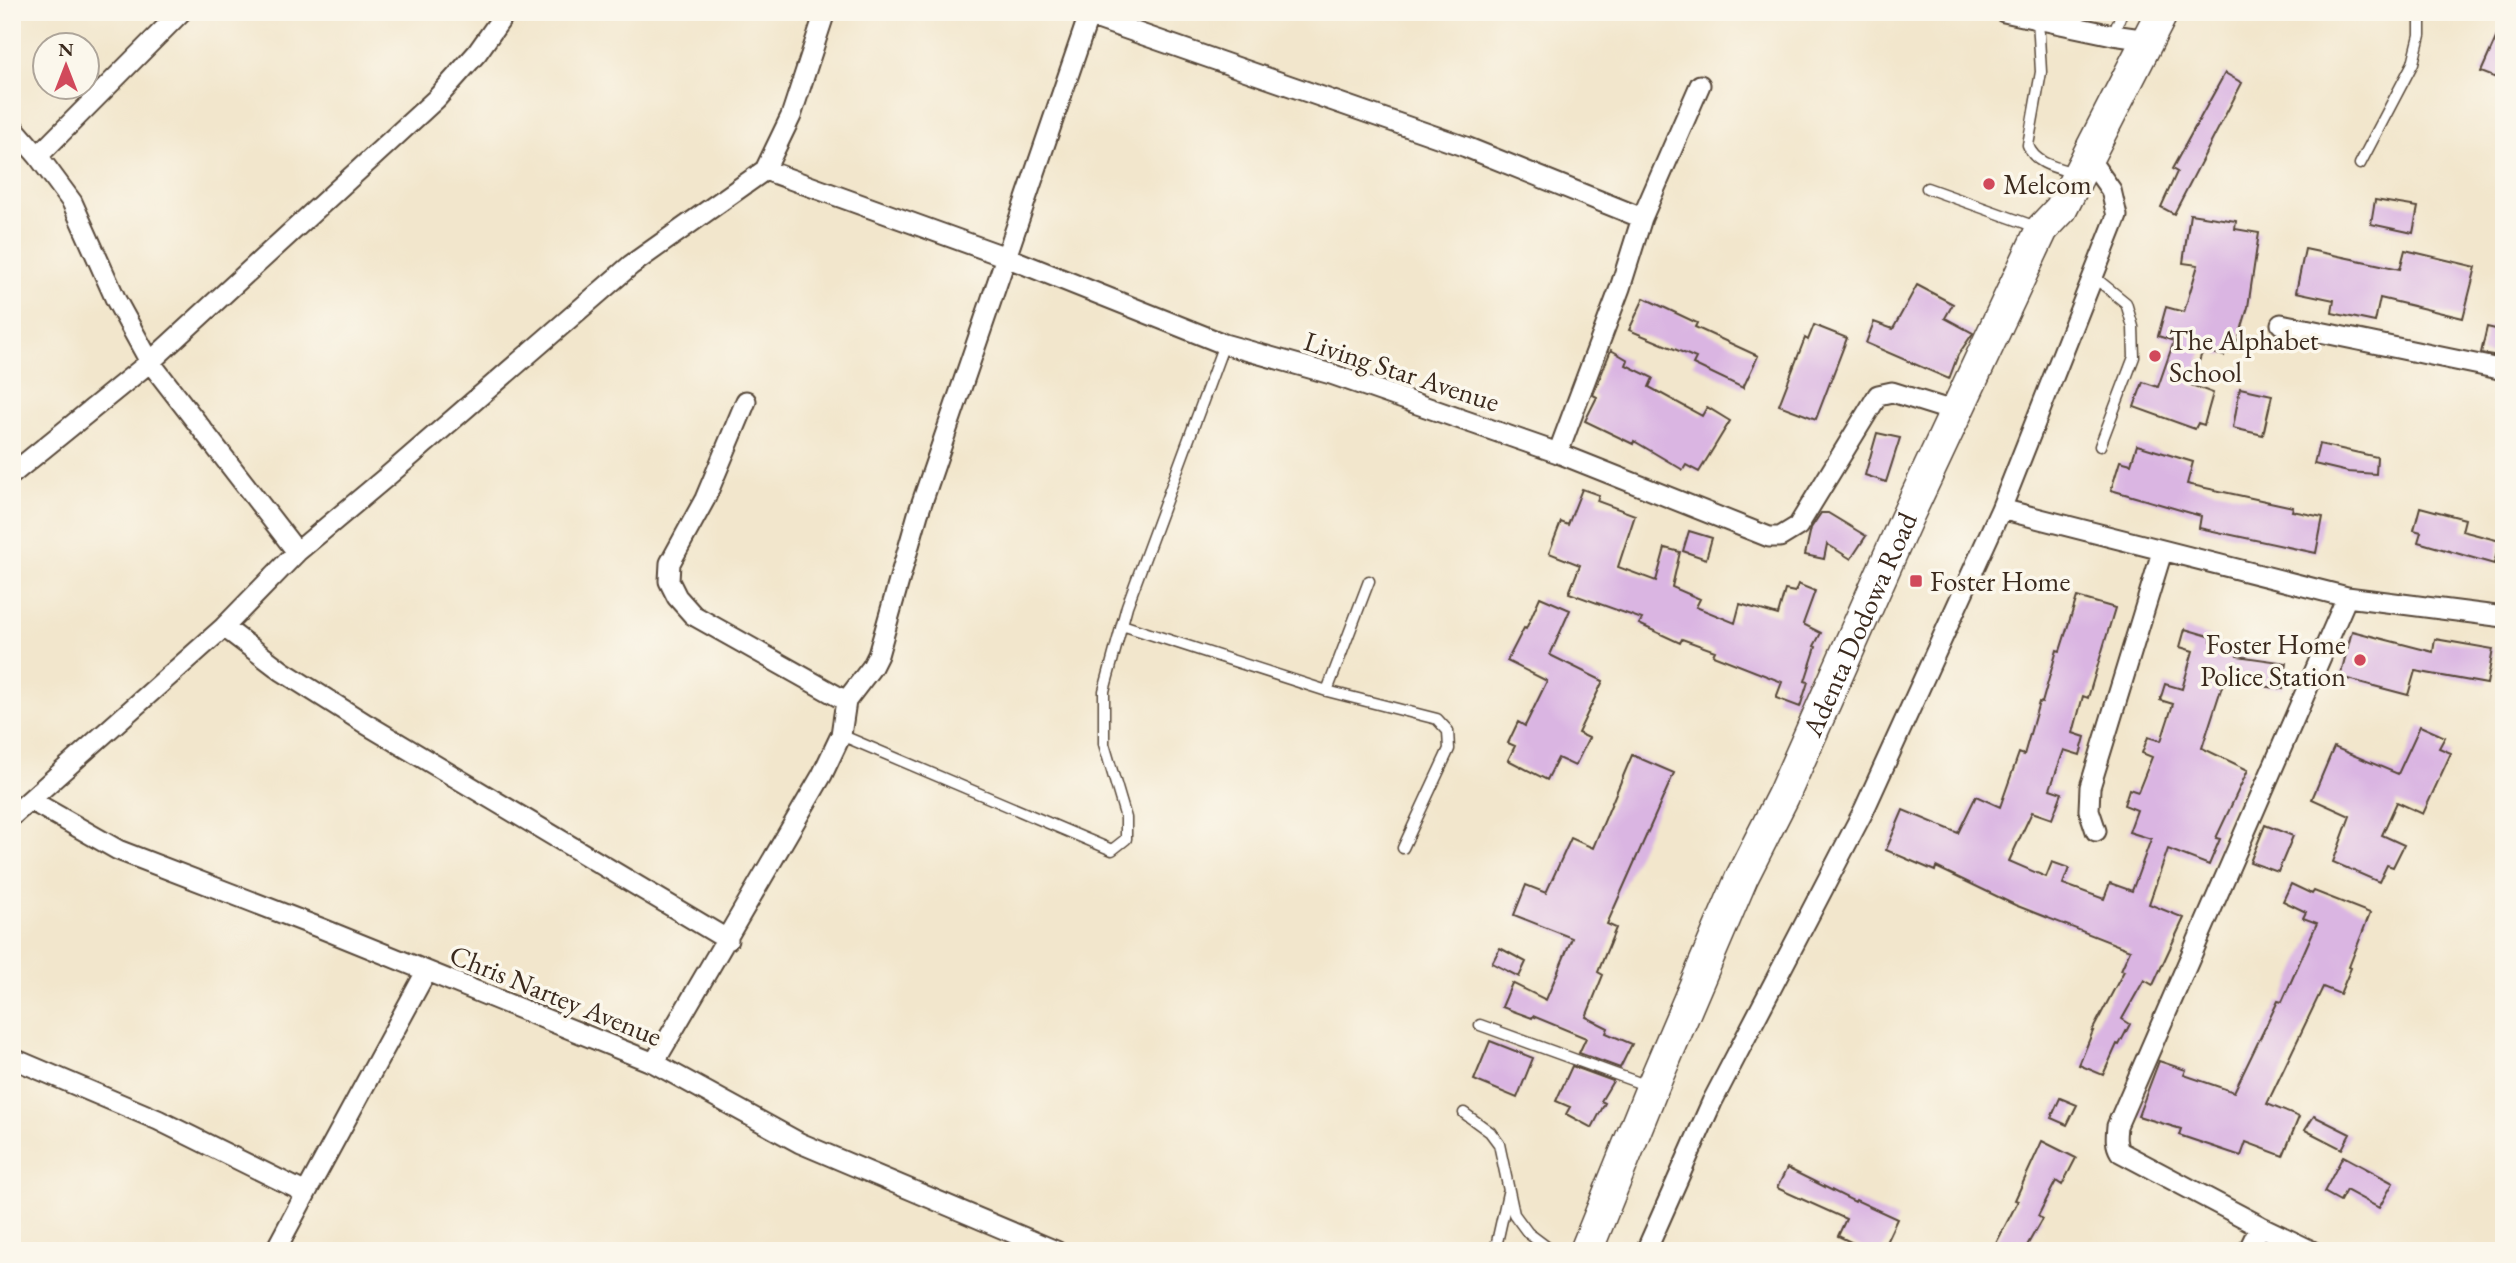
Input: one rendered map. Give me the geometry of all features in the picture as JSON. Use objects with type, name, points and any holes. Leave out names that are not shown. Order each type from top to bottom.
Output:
[{"type":"main road","name":"Adenta Dodowa Road","points":[[1586,1251],[1742,877],[1783,796],[1956,412],[2042,229],[2061,209],[2162,12]]},
{"type":"street","points":[[38,156],[181,12]]},
{"type":"street","points":[[12,474],[150,362],[436,99],[477,53],[506,12]]},
{"type":"street","points":[[12,816],[224,627],[296,552],[632,265],[765,170],[791,116],[825,12]]},
{"type":"street","points":[[2004,12],[2148,40]]},
{"type":"street","points":[[654,1063],[822,775],[841,735],[846,701],[878,655],[918,514],[1090,14],[1466,147],[1642,218]]},
{"type":"street","points":[[1558,453],[1620,288],[1642,218],[1700,85]]},
{"type":"street","points":[[12,126],[72,202],[117,300],[150,362],[296,552]]},
{"type":"street","points":[[1647,1251],[1712,1102],[1864,810],[2001,509],[2117,216],[2112,190],[2082,165]]},
{"type":"street","name":"Living Star Avenue","points":[[765,170],[1006,257],[1224,344],[1331,374],[1558,453],[1769,537],[1780,537],[1798,526],[1878,395],[1892,392],[1956,412]]},
{"type":"street","points":[[2281,324],[2504,370]]},
{"type":"street","points":[[746,401],[705,499],[670,563],[669,581],[677,597],[693,615],[846,701]]},
{"type":"street","points":[[2001,509],[2347,597],[2504,617]]},
{"type":"street","points":[[2096,831],[2089,810],[2090,787],[2162,552]]},
{"type":"street","points":[[2312,1251],[2120,1152],[2116,1145],[2117,1126],[2347,597]]},
{"type":"street","points":[[224,627],[282,671],[366,724],[728,940]]},
{"type":"street","name":"Chris Nartey Avenue","points":[[30,800],[118,850],[323,929],[654,1063],[800,1143],[1056,1251]]},
{"type":"street","points":[[275,1251],[426,972]]},
{"type":"street","points":[[12,1058],[168,1125],[306,1193]]},
{"type":"street","points":[[2248,1251],[2260,1226]]},
{"type":"lane","points":[[2113,35],[2122,12]]},
{"type":"lane","points":[[2360,164],[2413,63],[2420,36],[2420,12]]},
{"type":"lane","points":[[2038,19],[2041,72],[2028,145],[2031,154],[2048,165],[2082,165]]},
{"type":"lane","points":[[1927,188],[2042,229]]},
{"type":"lane","points":[[2094,276],[2126,303],[2133,327],[2134,357],[2100,446]]},
{"type":"lane","points":[[841,735],[1112,850],[1120,846],[1126,839],[1126,818],[1104,744],[1104,691],[1132,593],[1224,344]]},
{"type":"lane","points":[[1327,691],[1369,581]]},
{"type":"lane","points":[[1122,625],[1327,691],[1437,719],[1448,731],[1449,749],[1404,848]]},
{"type":"lane","points":[[1480,1025],[1652,1088]]},
{"type":"lane","points":[[1464,1113],[1490,1132],[1499,1144],[1514,1214],[1528,1233],[1552,1251]]},
{"type":"lane","points":[[1495,1251],[1509,1190]]},
{"type":"building","points":[[2504,20],[2504,81],[2481,72]]},
{"type":"building","points":[[2225,73],[2242,83],[2174,214],[2161,207],[2177,172],[2172,169]]},
{"type":"building","points":[[2375,200],[2418,207],[2413,233],[2371,224]]},
{"type":"building","points":[[2190,214],[2236,221],[2235,229],[2259,233],[2248,307],[2237,344],[2229,342],[2224,356],[2203,350],[2191,385],[2213,393],[2204,425],[2198,423],[2195,429],[2134,407],[2143,382],[2158,387],[2174,341],[2158,336],[2166,307],[2184,312],[2198,265],[2183,263]]},
{"type":"building","points":[[2305,249],[2400,269],[2405,250],[2476,267],[2463,318],[2380,298],[2375,322],[2332,313],[2334,300],[2296,292]]},
{"type":"building","points":[[1917,285],[1953,304],[1945,318],[1973,333],[1958,355],[1949,379],[1866,343],[1874,322],[1893,329]]},
{"type":"building","points":[[1644,298],[1697,323],[1695,327],[1758,356],[1743,388],[1693,364],[1696,358],[1629,330]]},
{"type":"building","points":[[1814,325],[1847,338],[1816,419],[1779,405],[1805,338],[1808,340]]},
{"type":"building","points":[[2487,327],[2504,331],[2499,356],[2481,353]]},
{"type":"building","points":[[1611,350],[1628,360],[1626,365],[1653,378],[1649,387],[1702,416],[1707,407],[1730,421],[1699,472],[1686,465],[1683,470],[1634,441],[1633,444],[1585,421],[1597,397],[1593,395]]},
{"type":"building","points":[[2240,388],[2272,395],[2263,435],[2233,428]]},
{"type":"building","points":[[1877,433],[1900,438],[1886,482],[1865,475]]},
{"type":"building","points":[[2319,444],[2377,457],[2376,474],[2348,472],[2314,464]]},
{"type":"building","points":[[2137,445],[2193,462],[2187,484],[2293,507],[2292,511],[2323,517],[2316,553],[2199,528],[2201,516],[2111,490],[2120,461],[2131,464]]},
{"type":"building","points":[[1582,489],[1599,495],[1597,501],[1635,515],[1618,567],[1656,581],[1665,548],[1680,552],[1672,587],[1700,599],[1696,607],[1735,623],[1740,604],[1778,615],[1785,590],[1795,592],[1798,584],[1815,591],[1803,624],[1821,633],[1814,646],[1816,647],[1805,681],[1808,682],[1800,707],[1776,698],[1782,682],[1713,655],[1715,651],[1682,639],[1680,643],[1639,624],[1642,619],[1569,593],[1580,565],[1549,553],[1561,522],[1568,525]]},
{"type":"building","points":[[2420,507],[2465,519],[2462,531],[2500,541],[2494,564],[2418,542],[2421,532],[2414,530]]},
{"type":"building","points":[[1821,513],[1828,513],[1866,536],[1851,559],[1827,544],[1824,559],[1805,555],[1811,528]]},
{"type":"building","points":[[1689,531],[1712,538],[1706,559],[1683,551]]},
{"type":"building","points":[[1540,597],[1570,610],[1550,655],[1603,681],[1578,733],[1589,738],[1575,766],[1558,758],[1547,780],[1508,760],[1515,746],[1508,743],[1518,722],[1525,726],[1547,681],[1507,661],[1524,628],[1526,629]]},
{"type":"building","points":[[2077,597],[2115,608],[2088,698],[2083,696],[2073,733],[2085,737],[2080,755],[2064,750],[2050,789],[2062,793],[2052,819],[2032,812],[2009,861],[2046,877],[2052,862],[2069,868],[2063,884],[2104,899],[2110,883],[2132,891],[2151,839],[2129,832],[2137,810],[2124,805],[2129,789],[2138,792],[2152,757],[2142,753],[2148,737],[2161,741],[2173,704],[2160,700],[2165,684],[2182,689],[2193,651],[2180,647],[2185,629],[2212,637],[2211,641],[2239,649],[2237,656],[2287,663],[2283,689],[2230,681],[2229,685],[2223,683],[2202,748],[2248,770],[2216,838],[2220,839],[2209,865],[2168,849],[2149,904],[2184,918],[2153,985],[2144,980],[2122,1019],[2130,1024],[2119,1045],[2117,1044],[2103,1075],[2079,1065],[2092,1031],[2124,971],[2121,970],[2130,950],[2015,905],[1936,867],[1935,871],[1886,850],[1903,810],[1958,833],[1976,796],[2000,807],[2019,753],[2024,755],[2039,702],[2042,703],[2057,650],[2060,651]]},
{"type":"building","points":[[2352,631],[2433,652],[2435,639],[2493,649],[2487,684],[2415,671],[2408,695],[2340,677]]},
{"type":"building","points":[[2420,726],[2445,737],[2439,748],[2451,753],[2423,814],[2397,802],[2382,835],[2404,845],[2393,867],[2387,865],[2379,882],[2333,862],[2350,816],[2312,799],[2334,747],[2398,774]]},
{"type":"building","points":[[1632,755],[1674,773],[1607,924],[1616,928],[1598,972],[1603,975],[1586,1017],[1608,1028],[1606,1033],[1632,1044],[1620,1068],[1579,1053],[1586,1038],[1533,1016],[1532,1018],[1502,1007],[1512,983],[1546,1000],[1572,938],[1514,915],[1526,885],[1546,893],[1571,838],[1593,848]]},
{"type":"building","points":[[2265,825],[2293,836],[2278,872],[2250,862]]},
{"type":"building","points":[[2291,884],[2312,894],[2314,891],[2370,913],[2340,994],[2323,987],[2267,1104],[2299,1117],[2283,1156],[2246,1142],[2241,1156],[2179,1135],[2181,1129],[2138,1116],[2159,1061],[2186,1070],[2184,1075],[2234,1092],[2278,1001],[2282,1002],[2317,923],[2303,918],[2306,912],[2283,901]]},
{"type":"building","points":[[1500,948],[1526,962],[1519,977],[1492,963]]},
{"type":"building","points":[[1490,1041],[1533,1058],[1517,1098],[1474,1080]]},
{"type":"building","points":[[1572,1066],[1613,1081],[1601,1101],[1605,1103],[1592,1128],[1566,1114],[1570,1107],[1556,1101]]},
{"type":"building","points":[[2060,1098],[2077,1105],[2067,1125],[2051,1118]]},
{"type":"building","points":[[2314,1116],[2350,1134],[2342,1149],[2305,1130]]},
{"type":"building","points":[[2042,1141],[2076,1158],[2062,1185],[2056,1181],[2038,1216],[2042,1219],[2024,1251],[1992,1251],[2018,1201],[2015,1200]]},
{"type":"building","points":[[2343,1156],[2393,1183],[2379,1208],[2346,1190],[2340,1201],[2324,1192]]},
{"type":"building","points":[[1787,1168],[1855,1202],[1856,1200],[1897,1219],[1882,1251],[1870,1251],[1838,1236],[1846,1219],[1777,1188]]},
{"type":"place","name":"Melcom","points":[[1989,184]]},
{"type":"place","name":"The Alphabet School","points":[[2155,356]]},
{"type":"place","name":"Foster Home","points":[[1916,581]]},
{"type":"place","name":"Foster Home Police Station","points":[[2360,660]]}]
